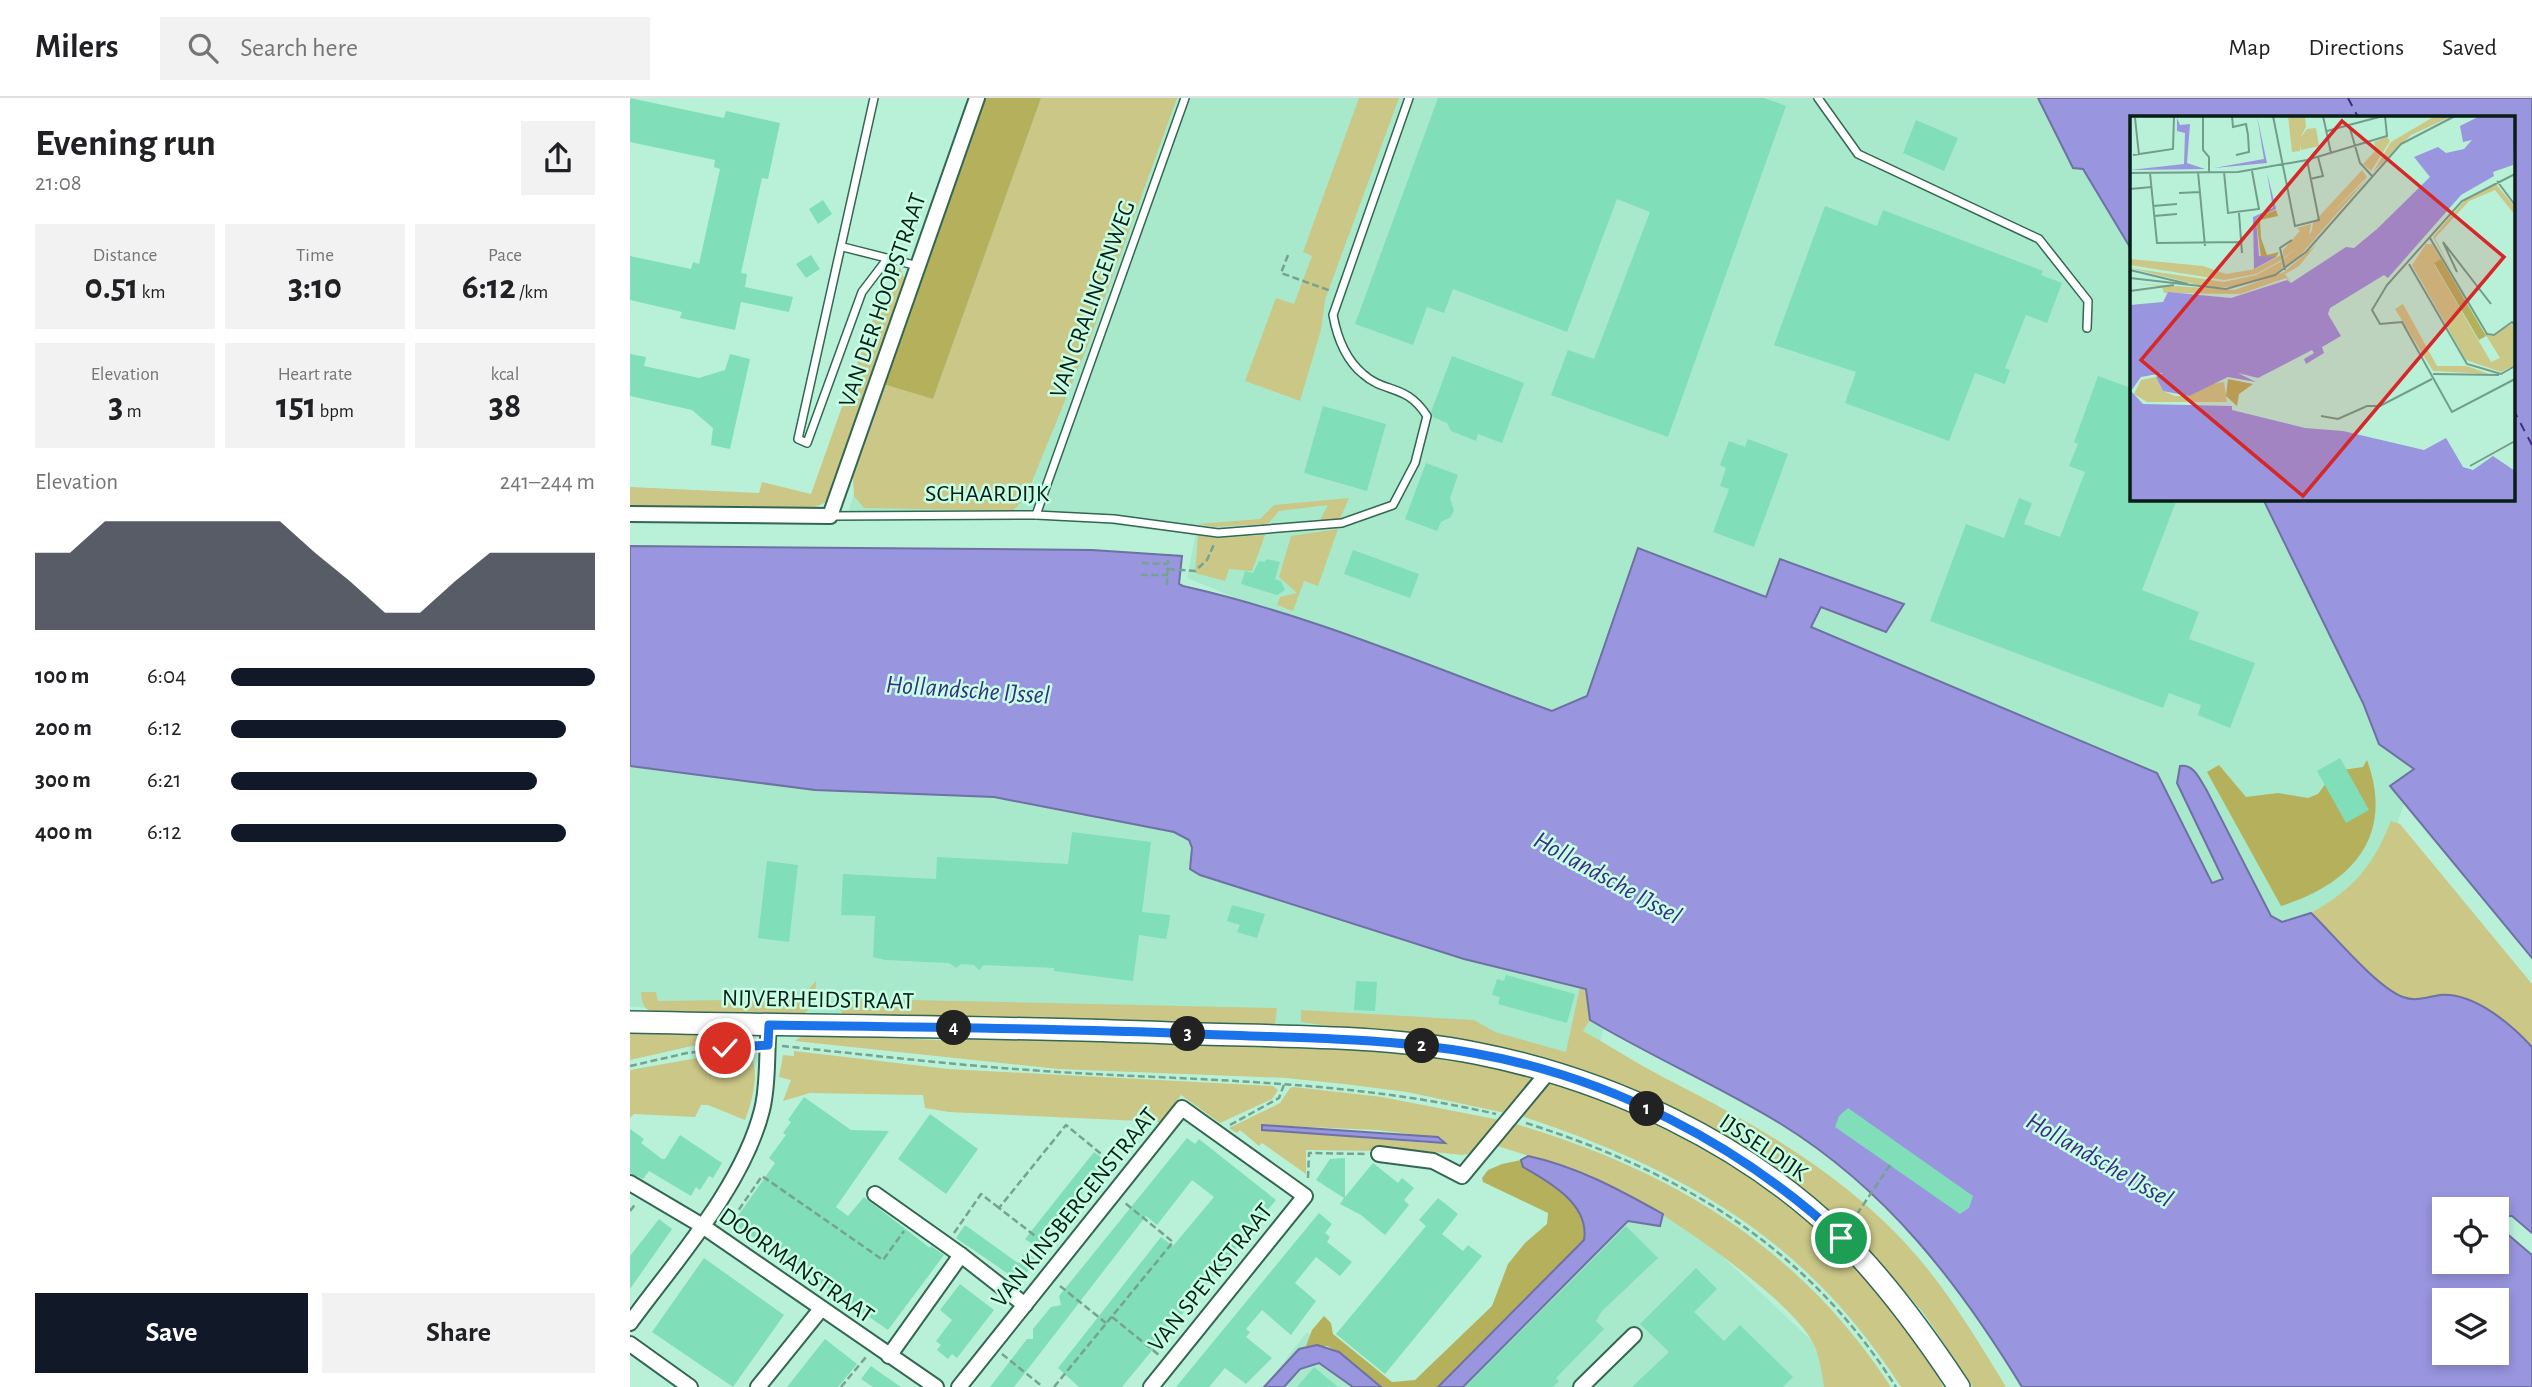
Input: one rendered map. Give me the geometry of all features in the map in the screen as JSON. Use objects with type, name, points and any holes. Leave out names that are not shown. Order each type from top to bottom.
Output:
[{"type":"street","name":"VAN DER HOOPSTRAAT","points":[[830,516],[977,98]]},
{"type":"street","name":"SCHAARDIJK","points":[[630,514],[830,516]]},
{"type":"street","name":"NIJVERHEIDSTRAAT","points":[[630,1022],[768,1035],[1138,1032],[1380,1042],[1473,1053],[1549,1071],[1610,1093],[1668,1119]]},
{"type":"street","points":[[630,1323],[715,1207],[753,1139],[763,1108],[768,1035]]},
{"type":"street","points":[[1379,1154],[1433,1161],[1462,1176],[1549,1071]]},
{"type":"street","name":"VAN KINSBERGENSTRAAT","points":[[959,1387],[1182,1108],[1301,1194]]},
{"type":"street","name":"IJSSELDIJK","points":[[1668,1119],[1750,1165],[1841,1238],[1913,1321],[1959,1387]]},
{"type":"street","name":"DOORMANSTRAAT","points":[[630,1183],[701,1225],[936,1387]]},
{"type":"street","points":[[876,1194],[1025,1305]]},
{"type":"street","name":"VAN SPEYKSTRAAT","points":[[1151,1387],[1301,1194]]},
{"type":"street","points":[[888,1356],[961,1255]]},
{"type":"street","points":[[758,1387],[821,1309]]},
{"type":"street","points":[[1589,1384],[1634,1335]]},
{"type":"street","points":[[630,1344],[690,1387]]},
{"type":"lane","points":[[874,98],[843,247],[798,439],[807,443],[862,292],[888,258]]},
{"type":"lane","name":"VAN CRALINGENWEG","points":[[1036,514],[1185,98]]},
{"type":"lane","name":"SCHAARDIJK","points":[[830,516],[1036,514],[1114,519],[1218,533],[1342,523],[1393,505],[1415,463],[1427,416],[1418,402],[1406,393],[1363,375],[1338,340],[1333,315],[1409,98]]},
{"type":"lane","points":[[1818,98],[1858,154],[2039,239],[2088,301],[2087,328]]},
{"type":"lane","points":[[843,247],[918,266]]},
{"type":"path","points":[[1288,255],[1281,273],[1329,290]]},
{"type":"path","points":[[1168,569],[1195,571],[1207,560],[1218,533]]},
{"type":"path","points":[[1142,563],[1168,562],[1167,585]]},
{"type":"path","points":[[1141,575],[1168,575]]},
{"type":"path","name":"NIJVERHEIDSTRAAT","points":[[630,1066],[768,1035],[1041,1071],[1285,1082],[1408,1096],[1512,1118],[1616,1154],[1682,1185],[1725,1212],[1768,1244],[1822,1292],[1864,1341],[1896,1387]]},
{"type":"path","points":[[1216,1133],[1279,1098],[1285,1082]]},
{"type":"path","points":[[999,1208],[1066,1125],[1128,1176]]},
{"type":"path","points":[[1301,1194],[1308,1177],[1309,1153],[1379,1154]]},
{"type":"path","points":[[1841,1238],[1890,1165]]},
{"type":"path","points":[[719,1238],[762,1176],[883,1260],[912,1220]]},
{"type":"path","points":[[946,1244],[981,1194],[1063,1257]]},
{"type":"path","points":[[1054,1387],[1173,1242],[1114,1194]]},
{"type":"path","points":[[1047,1277],[1106,1323]]},
{"type":"path","points":[[1112,1317],[1170,1363]]},
{"type":"path","points":[[992,1346],[1043,1387]]},
{"type":"path","points":[[841,1387],[875,1347]]},
{"type":"shaded area","points":[[980,98],[2085,98],[2130,179],[2130,500],[2293,500],[2415,769],[2384,865],[2302,934],[1595,709],[1550,727],[1187,578],[1195,537],[1189,534],[1037,516],[847,516]]},
{"type":"shaded area","points":[[985,98],[1041,98],[933,399],[883,384]]},
{"type":"shaded area","points":[[1041,98],[1177,98],[1087,347],[1026,496],[1013,511],[864,508],[854,496],[853,477],[883,384],[933,399]]},
{"type":"shaded area","points":[[1359,98],[1399,98],[1325,300],[1321,330],[1300,401],[1245,381],[1276,298],[1294,304],[1312,256],[1303,252]]},
{"type":"shaded area","points":[[900,267],[905,280],[827,502],[812,508],[630,507],[630,487],[759,493],[762,482],[811,494],[877,308],[884,310]]},
{"type":"shaded area","points":[[1349,498],[1340,519],[1319,522],[1328,505],[1279,511],[1268,524],[1213,527],[1198,524],[1260,519],[1274,505]]},
{"type":"shaded area","points":[[1338,529],[1318,586],[1304,581],[1293,611],[1277,605],[1280,597],[1297,593],[1279,577],[1291,536]]},
{"type":"shaded area","points":[[1198,535],[1216,538],[1265,535],[1252,571],[1229,569],[1225,581],[1195,573]]},
{"type":"shaded area","points":[[630,743],[1104,797],[1616,976],[1591,1080],[1480,1034],[630,1007]]},
{"type":"shaded area","points":[[2367,760],[2374,787],[2375,812],[2371,834],[2361,853],[2347,870],[2328,885],[2281,906],[2207,772],[2219,765],[2246,797],[2278,793],[2308,798],[2318,794],[2335,771],[2363,767]]},
{"type":"shaded area","points":[[2391,821],[2400,824],[2532,984],[2532,1047],[2503,1020],[2479,1004],[2453,995],[2412,999],[2392,991],[2368,972],[2311,913],[2339,895],[2360,875],[2377,851]]},
{"type":"shaded area","points":[[816,981],[815,1005],[800,1016],[658,1015],[645,1007],[641,992],[656,992],[658,1001],[800,999]]},
{"type":"shaded area","points":[[1580,987],[1586,989],[1590,1020],[1583,1031],[1769,1135],[1869,1207],[1899,1236],[1937,1281],[2006,1387],[1973,1387],[1925,1315],[1879,1261],[1838,1221],[1747,1155],[1454,1043],[1301,1022],[1301,1010],[1474,1020],[1495,1032],[1566,1052]]},
{"type":"shaded area","points":[[863,999],[1277,1008],[1274,1034],[845,1018],[840,1009],[843,1001]]},
{"type":"shaded area","points":[[630,1028],[742,1033],[744,1041],[692,1046],[630,1060]]},
{"type":"shaded area","points":[[969,1034],[1279,1045],[1439,1055],[1529,1073],[1532,1084],[1510,1114],[1407,1092],[1286,1078],[1059,1069],[795,1041],[803,1035],[966,1041]]},
{"type":"shaded area","points":[[748,1049],[755,1075],[751,1103],[745,1120],[708,1105],[701,1105],[695,1117],[634,1114],[630,1118],[630,1070]]},
{"type":"shaded area","points":[[794,1051],[948,1069],[1273,1086],[1278,1090],[1272,1099],[1220,1123],[1181,1095],[1161,1122],[949,1112],[925,1108],[923,1095],[810,1093],[783,1101],[791,1080],[779,1077],[783,1055],[794,1056]]},
{"type":"shaded area","points":[[1554,1081],[1601,1099],[1690,1141],[1772,1193],[1846,1258],[1915,1334],[1925,1348],[1943,1387],[1901,1387],[1864,1335],[1824,1289],[1781,1250],[1735,1215],[1634,1159],[1518,1115],[1547,1082]]},
{"type":"shaded area","points":[[1290,1088],[1382,1097],[1505,1121],[1475,1152],[1463,1155],[1384,1147],[1383,1151],[1306,1150],[1306,1174],[1262,1143],[1259,1146],[1240,1130],[1237,1133],[1229,1128],[1280,1103]],"holes":[[[1262,1125],[1377,1130],[1443,1138],[1429,1143],[1263,1130]]]},
{"type":"shaded area","points":[[1512,1123],[1625,1164],[1678,1190],[1727,1220],[1773,1254],[1815,1293],[1855,1337],[1891,1387],[1824,1387],[1812,1341],[1799,1323],[1753,1280],[1695,1236],[1620,1190],[1494,1145]]},
{"type":"shaded area","points":[[1521,1160],[1523,1167],[1556,1187],[1574,1205],[1581,1216],[1584,1240],[1438,1387],[1381,1387],[1339,1352],[1327,1346],[1306,1346],[1312,1330],[1324,1316],[1331,1323],[1333,1334],[1392,1382],[1415,1380],[1492,1306],[1508,1264],[1525,1243],[1547,1224],[1548,1213],[1483,1182],[1482,1178],[1488,1170]]},
{"type":"shaded area","points":[[1641,1196],[1691,1227],[1812,1341],[1831,1387],[1429,1387],[1560,1234]]},
{"type":"shaded area","points":[[1307,1332],[1381,1387],[1264,1387]]},
{"type":"water","points":[[2038,98],[2532,98],[2532,958],[2390,786],[2414,769],[2379,744],[2363,703],[2263,500],[2514,500],[2514,116],[2130,116],[2130,247],[2083,169],[2073,168]]},
{"type":"water","name":"Hollandsche IJssel","points":[[630,546],[1092,550],[1182,556],[1179,584],[1183,586],[1323,626],[1552,711],[1587,696],[1638,548],[1766,597],[1780,559],[1904,604],[1886,632],[1821,607],[1811,627],[2157,773],[2212,883],[2223,879],[2177,783],[2180,766],[2193,769],[2206,789],[2271,916],[2282,922],[2311,913],[2368,972],[2392,991],[2412,999],[2453,995],[2479,1004],[2503,1020],[2532,1047],[2532,1233],[2509,1216],[2509,1197],[2432,1197],[2432,1274],[2509,1274],[2509,1235],[2532,1255],[2532,1387],[2022,1387],[1998,1348],[1945,1275],[1887,1208],[1819,1150],[1781,1124],[1590,1020],[1586,989],[1464,959],[1200,875],[1190,869],[1192,848],[1189,840],[1174,832],[994,797],[815,790],[630,766]]},
{"type":"water","points":[[1262,1125],[1438,1137],[1445,1143],[1262,1130]]},
{"type":"water","points":[[1528,1156],[1580,1172],[1631,1196],[1663,1214],[1660,1226],[1628,1221],[1463,1387],[1438,1387],[1584,1240],[1581,1216],[1574,1205],[1556,1187],[1523,1167],[1521,1160]]},
{"type":"water","points":[[1317,1345],[1339,1352],[1381,1387],[1353,1387],[1319,1363],[1300,1369],[1284,1387],[1264,1387],[1299,1349]]},
{"type":"building","points":[[630,98],[724,118],[726,111],[780,123],[768,179],[762,178],[741,273],[747,274],[745,287],[793,297],[789,312],[741,302],[735,330],[680,318],[682,312],[630,300],[630,256],[691,269],[693,262],[699,264],[720,169],[714,167],[715,160],[630,142]]},
{"type":"building","points":[[1438,98],[1764,98],[1786,106],[1668,437],[1551,395],[1568,350],[1594,359],[1650,212],[1617,199],[1567,332],[1453,289],[1444,313],[1427,307],[1413,345],[1355,324]]},
{"type":"building","points":[[1916,120],[1958,138],[1944,171],[1903,153]]},
{"type":"building","points":[[823,200],[832,214],[818,224],[809,209]]},
{"type":"building","points":[[1825,206],[1877,226],[1883,210],[2043,271],[2041,275],[2062,283],[2047,323],[2026,315],[2005,368],[2010,370],[2005,384],[1975,373],[1949,441],[1845,403],[1856,372],[1774,345]]},
{"type":"building","points":[[811,255],[820,269],[806,278],[796,264]]},
{"type":"building","points":[[630,354],[646,357],[644,366],[699,378],[725,370],[730,354],[750,359],[730,449],[711,445],[713,428],[692,410],[630,396]]},
{"type":"building","points":[[1452,356],[1524,383],[1502,443],[1478,434],[1476,441],[1451,431],[1447,423],[1433,417],[1431,412]]},
{"type":"building","points":[[2098,376],[2130,388],[2130,500],[2177,500],[2142,590],[2199,612],[2189,639],[2255,663],[2230,728],[2198,715],[2201,705],[2169,693],[2163,708],[1930,621],[1966,524],[2004,538],[2019,498],[2032,503],[2024,524],[2060,537],[2085,472],[2069,466],[2078,444],[2074,442]]},
{"type":"building","points":[[1323,406],[1386,424],[1367,491],[1304,473]]},
{"type":"building","points":[[1748,439],[1788,454],[1754,547],[1713,532],[1729,489],[1720,486],[1726,468],[1720,465],[1729,441],[1745,447]]},
{"type":"building","points":[[1426,463],[1458,475],[1450,498],[1454,510],[1451,517],[1441,522],[1437,531],[1405,519]]},
{"type":"building","points":[[1353,550],[1419,574],[1410,598],[1344,574]]},
{"type":"building","points":[[1266,559],[1280,562],[1275,579],[1281,581],[1285,590],[1277,595],[1241,584],[1245,571],[1253,573],[1259,561],[1265,562]]},
{"type":"building","points":[[2340,758],[2369,810],[2346,823],[2317,771]]},
{"type":"building","points":[[1072,832],[1151,842],[1142,912],[1170,915],[1169,924],[1166,939],[1139,935],[1133,981],[1054,971],[1054,968],[984,965],[979,970],[974,965],[961,964],[956,968],[949,963],[885,960],[873,957],[875,916],[841,915],[843,874],[936,879],[937,857],[1068,864]]},
{"type":"building","points":[[767,861],[798,865],[789,942],[758,938]]},
{"type":"building","points":[[1232,905],[1265,914],[1257,938],[1237,932],[1240,925],[1227,921]]},
{"type":"building","points":[[1506,975],[1575,994],[1567,1023],[1498,1004],[1500,997],[1492,995],[1497,979],[1504,981]]},
{"type":"building","points":[[1356,981],[1377,982],[1375,1011],[1354,1010]]},
{"type":"building","points":[[804,1097],[851,1130],[889,1131],[836,1207],[848,1216],[864,1197],[930,1248],[931,1246],[944,1255],[888,1330],[733,1223],[775,1163],[769,1158],[786,1135],[783,1133],[791,1122],[788,1120]]},
{"type":"building","points":[[1848,1108],[1973,1196],[1969,1208],[1960,1214],[1835,1127],[1839,1116]]},
{"type":"building","points":[[930,1114],[978,1149],[946,1194],[898,1159]]},
{"type":"building","points":[[630,1129],[644,1139],[641,1143],[662,1159],[665,1159],[680,1135],[722,1163],[713,1178],[709,1176],[700,1190],[696,1187],[691,1196],[649,1171],[643,1179],[630,1173]]},
{"type":"building","points":[[1187,1138],[1195,1144],[1199,1139],[1276,1200],[1122,1387],[1079,1387],[1058,1368],[1161,1237],[1173,1246],[1214,1197],[1192,1180],[1157,1225],[1146,1216],[1014,1387],[990,1387],[1027,1339],[1033,1339],[1033,1329],[1051,1307],[1061,1305],[1059,1296]]},
{"type":"building","points":[[1094,1152],[1107,1162],[1038,1248],[1025,1239]]},
{"type":"building","points":[[1345,1158],[1345,1197],[1373,1163],[1398,1183],[1402,1178],[1414,1188],[1404,1200],[1409,1205],[1385,1235],[1361,1215],[1340,1204],[1344,1198],[1316,1180],[1330,1159]]},
{"type":"building","points":[[1438,1198],[1458,1214],[1442,1234],[1463,1251],[1468,1245],[1482,1256],[1385,1374],[1336,1334],[1426,1226],[1419,1220]]},
{"type":"building","points":[[1319,1213],[1332,1224],[1325,1233],[1330,1237],[1327,1242],[1352,1262],[1340,1276],[1316,1257],[1295,1283],[1316,1301],[1291,1335],[1262,1310],[1246,1329],[1250,1332],[1246,1337],[1272,1358],[1246,1384],[1225,1368],[1209,1387],[1176,1387]]},
{"type":"building","points":[[659,1219],[672,1229],[630,1289],[630,1256]]},
{"type":"building","points":[[965,1225],[1018,1263],[1026,1252],[1036,1260],[1020,1282],[956,1238]]},
{"type":"building","points":[[1626,1226],[1658,1258],[1602,1311],[1596,1321],[1604,1329],[1556,1378],[1559,1381],[1553,1387],[1465,1387]]},
{"type":"building","points":[[704,1258],[784,1315],[733,1387],[652,1332]]},
{"type":"building","points":[[1696,1268],[1717,1289],[1694,1312],[1724,1341],[1740,1325],[1793,1377],[1783,1387],[1632,1387],[1669,1352],[1640,1324]]},
{"type":"building","points":[[960,1284],[994,1310],[957,1358],[952,1354],[948,1359],[937,1350],[941,1345],[936,1341],[952,1320],[940,1310]]},
{"type":"building","points":[[825,1339],[857,1364],[838,1387],[787,1387]]},
{"type":"building","points":[[871,1366],[901,1387],[873,1387],[861,1379]]},
{"type":"building","points":[[1314,1367],[1338,1387],[1297,1387]]},
{"type":"ferry route","points":[[2348,98],[2357,116]]},
{"type":"ferry route","points":[[2514,411],[2532,445]]},
{"type":"route","points":[[725,1048],[768,1045],[769,1025],[1138,1032],[1380,1042],[1473,1053],[1563,1075],[1668,1119],[1750,1165],[1841,1238]]}]
